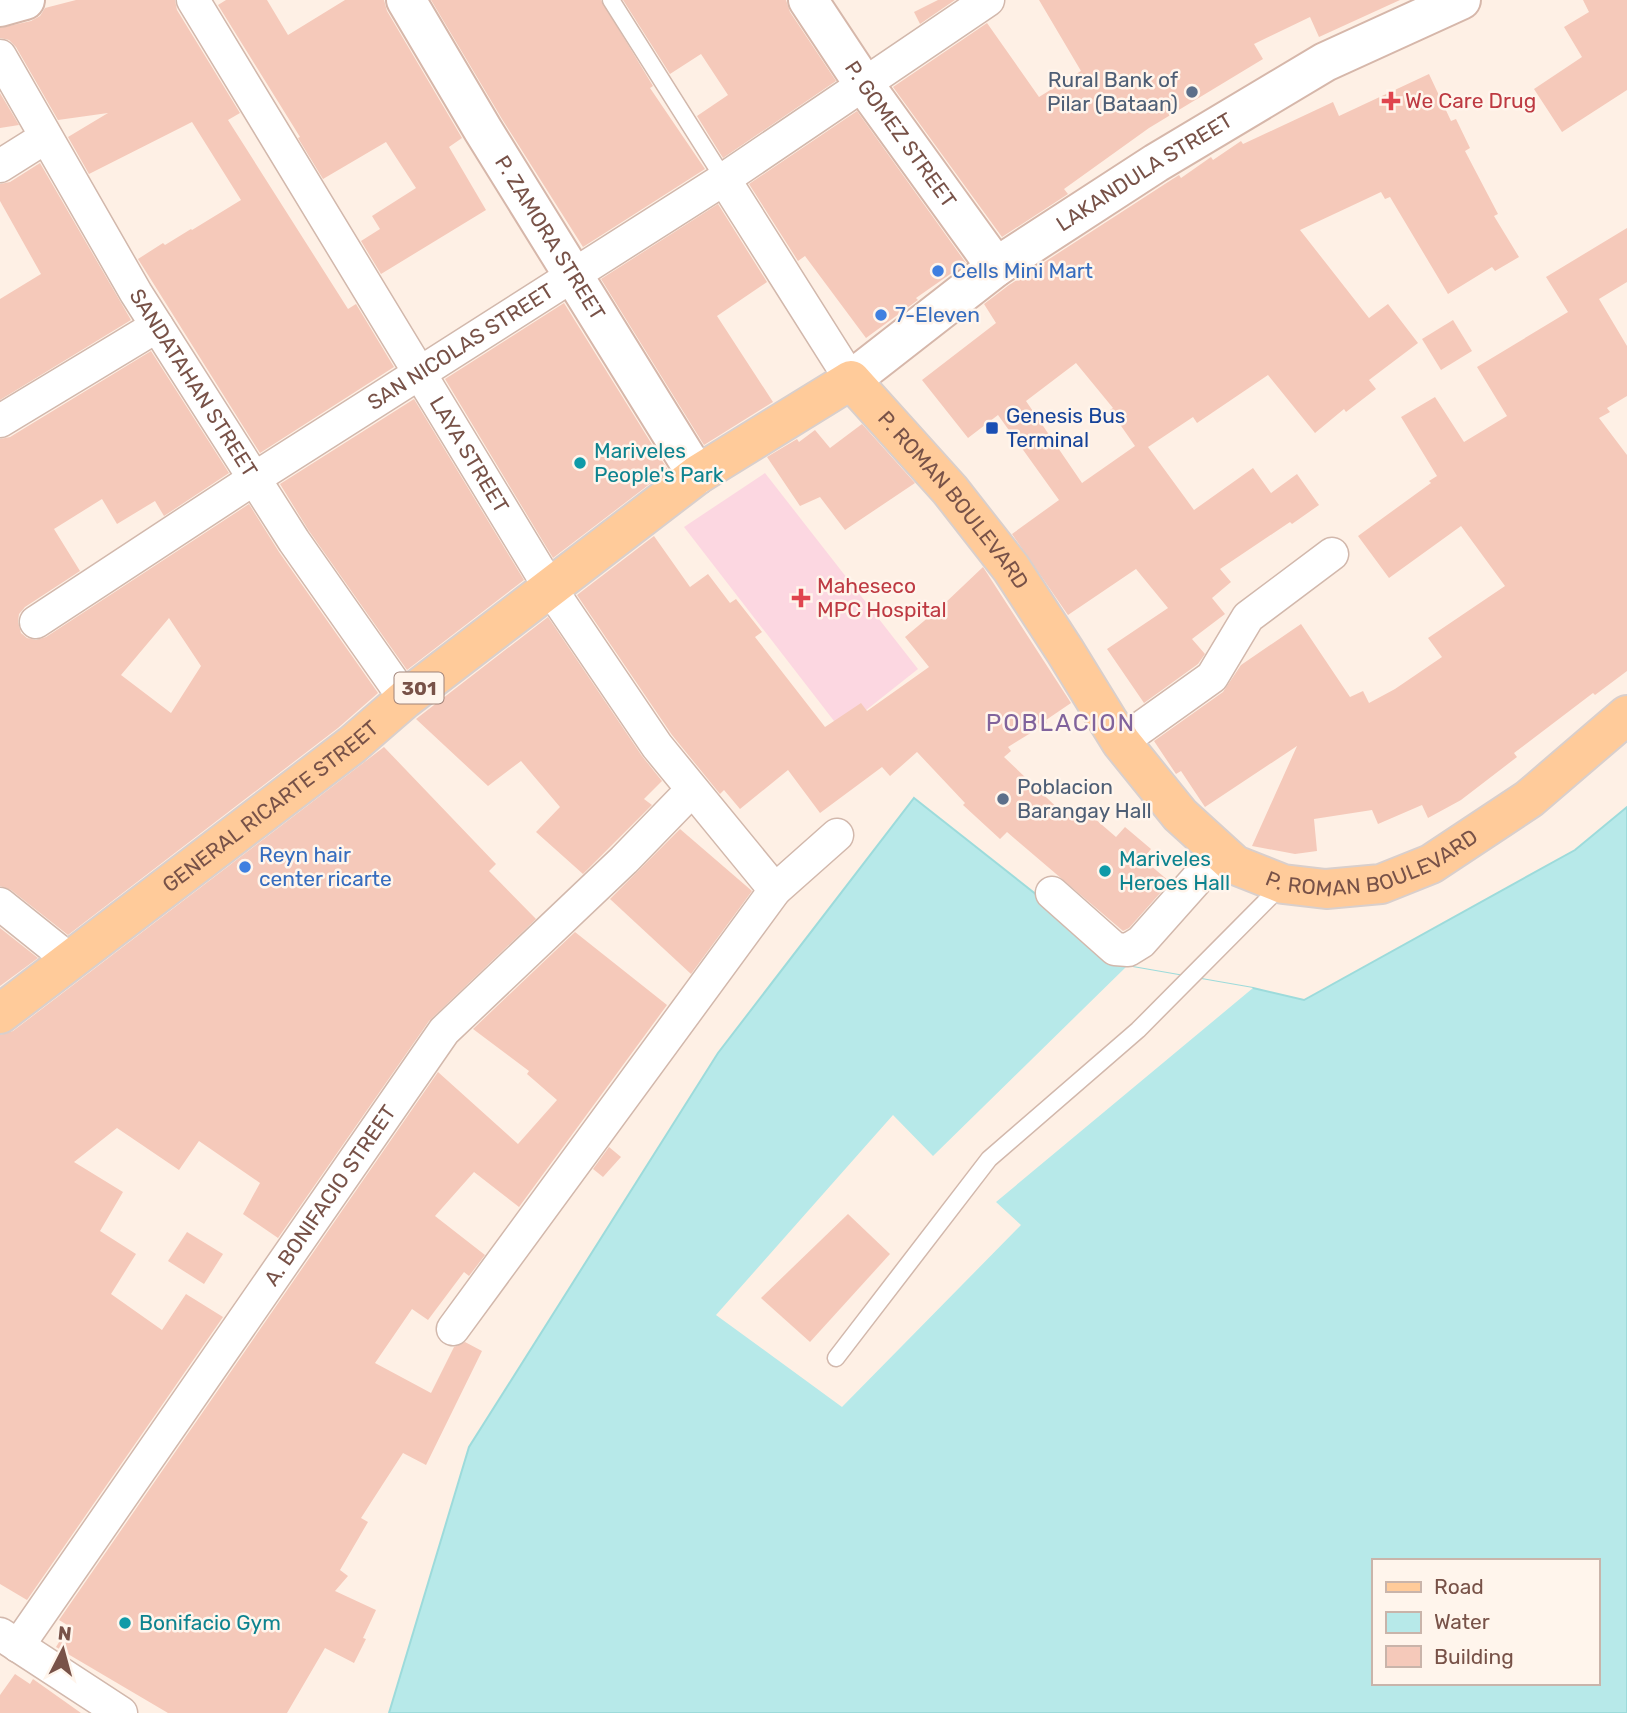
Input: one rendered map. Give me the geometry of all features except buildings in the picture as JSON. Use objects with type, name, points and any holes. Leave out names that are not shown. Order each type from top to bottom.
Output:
[{"type":"main road","name":"GENERAL RICARTE STREET","points":[[0,1014],[352,745],[405,699],[697,475],[852,380]]},
{"type":"main road","name":"P. ROMAN BOULEVARD","points":[[852,380],[950,491],[1011,568],[1121,742],[1180,815],[1235,865],[1283,884],[1326,889],[1381,884],[1431,864],[1529,799],[1627,715]]},
{"type":"street","points":[[0,7],[25,0]]},
{"type":"street","name":"LAYA STREET","points":[[193,0],[550,588],[657,746],[775,890]]},
{"type":"street","name":"P. ZAMORA STREET","points":[[406,0],[697,475]]},
{"type":"street","name":"P. GOMEZ STREET","points":[[808,0],[863,83],[996,267]]},
{"type":"street","name":"SAN NICOLAS STREET","points":[[36,622],[255,478],[724,179],[988,0]]},
{"type":"street","name":"LAKANDULA STREET","points":[[852,380],[996,267],[1156,163],[1325,62],[1461,0]]},
{"type":"street","name":"SANDATAHAN STREET","points":[[0,56],[136,293],[294,541],[405,699]]},
{"type":"street","points":[[0,166],[46,137]]},
{"type":"street","points":[[724,179],[852,380]]},
{"type":"street","points":[[0,421],[157,326]]},
{"type":"street","points":[[1121,742],[1212,677],[1248,617],[1332,554]]},
{"type":"street","name":"A. BONIFACIO STREET","points":[[9,1640],[444,1031],[624,860],[692,790]]},
{"type":"street","points":[[453,1329],[775,890],[837,835]]},
{"type":"street","points":[[1052,893],[1115,949],[1128,950],[1141,942],[1221,852]]},
{"type":"street","points":[[0,904],[71,961]]},
{"type":"street","points":[[9,1640],[121,1713]]},
{"type":"lane","points":[[611,0],[724,179]]},
{"type":"lane","points":[[836,1358],[989,1159],[1138,1030],[1283,884]]},
{"type":"shaded area","name":"Maheseco MPC Hospital","points":[[765,473],[918,669],[841,730],[684,527]]},
{"type":"water","points":[[914,798],[1127,966],[1253,988],[1304,1000],[1575,850],[1627,807],[1627,1713],[389,1713],[469,1447],[718,1053]]},
{"type":"pier","points":[[1127,966],[1253,988],[996,1202],[1021,1225],[842,1407],[716,1315],[893,1115],[933,1156]]},
{"type":"place","name":"Rural Bank of Pilar (Bataan)","points":[[1192,92]]},
{"type":"place","name":"We Care Drug","points":[[1391,101]]},
{"type":"place","name":"Cells Mini Mart","points":[[938,271]]},
{"type":"place","name":"7-Eleven","points":[[881,315]]},
{"type":"place","name":"Genesis Bus Terminal","points":[[992,428]]},
{"type":"place","name":"Mariveles People's Park","points":[[580,463]]},
{"type":"place","name":"Maheseco MPC Hospital","points":[[801,598]]},
{"type":"place","name":"Poblacion Barangay Hall","points":[[1003,799]]},
{"type":"place","name":"Reyn hair center ricarte","points":[[245,867]]},
{"type":"place","name":"Mariveles Heroes Hall","points":[[1105,871]]},
{"type":"place","name":"Bonifacio Gym","points":[[125,1623]]},
{"type":"district","name":"POBLACION","points":[[1061,723]]}]
